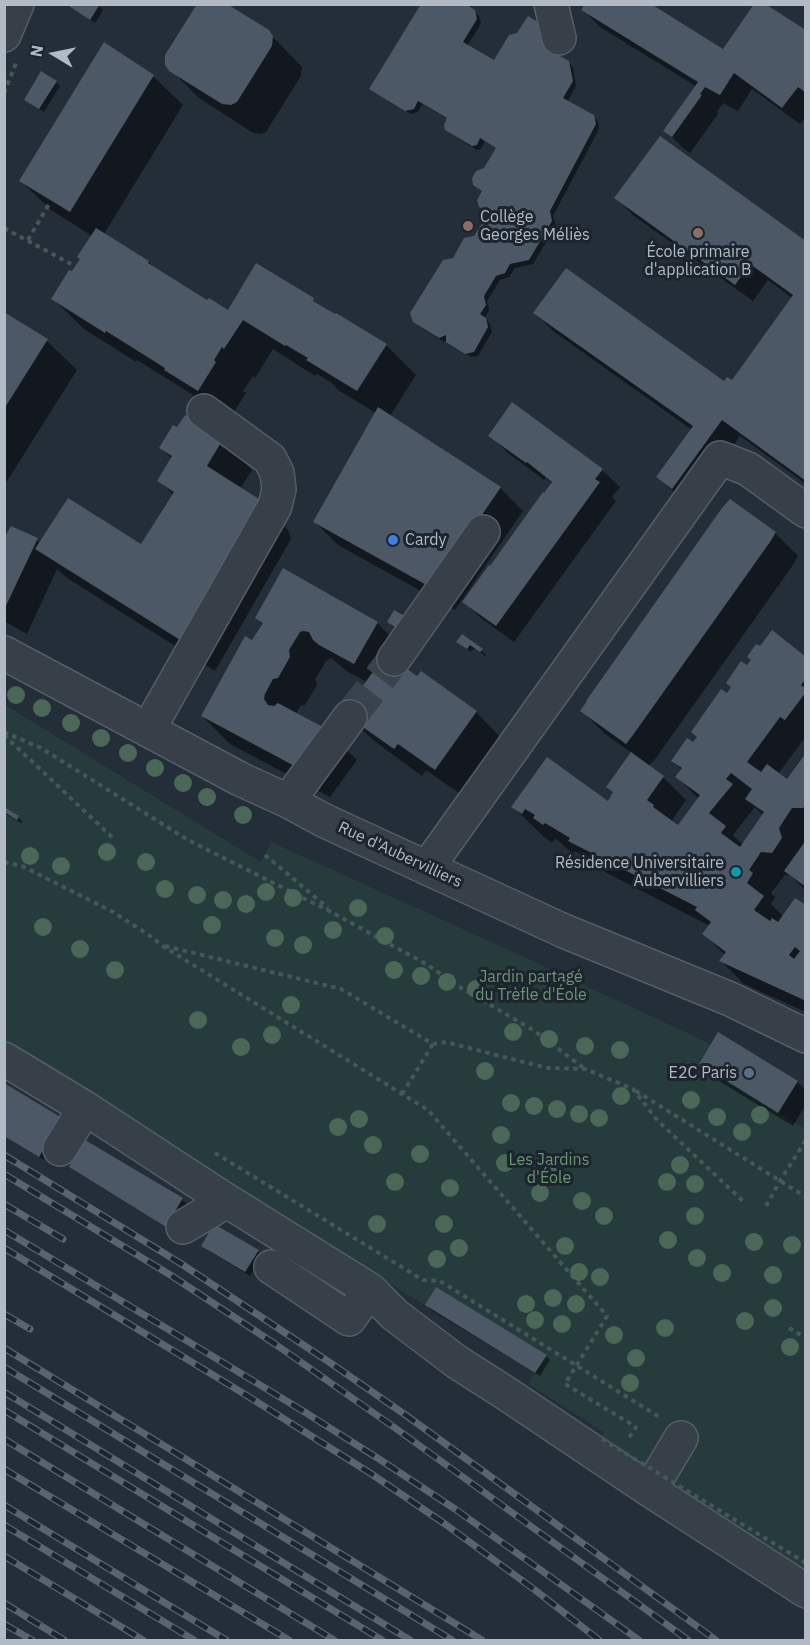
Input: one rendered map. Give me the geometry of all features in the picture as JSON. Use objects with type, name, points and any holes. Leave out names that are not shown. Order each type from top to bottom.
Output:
[{"type":"street","points":[[4,35],[17,4]]},
{"type":"street","points":[[551,4],[559,38]]},
{"type":"street","points":[[148,730],[275,506],[279,489],[277,473],[270,459],[204,411]]},
{"type":"street","points":[[427,868],[720,458],[748,469],[806,511]]},
{"type":"street","points":[[394,660],[483,532]]},
{"type":"street","name":"Rue d'Aubervilliers","points":[[4,654],[240,779],[325,820],[564,931],[730,999],[806,1036]]},
{"type":"street","points":[[288,801],[350,717]]},
{"type":"street","points":[[4,1059],[370,1290],[395,1315],[457,1362],[650,1491],[806,1591]]},
{"type":"street","points":[[60,1149],[85,1108]]},
{"type":"street","points":[[183,1227],[215,1208],[221,1197]]},
{"type":"street","points":[[271,1267],[350,1318],[370,1290]]},
{"type":"street","points":[[650,1491],[672,1428]]},
{"type":"path","points":[[27,240],[49,204]]},
{"type":"path","points":[[4,228],[71,264]]},
{"type":"path","points":[[4,734],[114,839]]},
{"type":"path","points":[[4,734],[40,748],[188,840],[333,913],[426,964],[463,989],[533,1030],[585,1069],[633,1089],[806,1197]]},
{"type":"path","points":[[265,855],[333,913]]},
{"type":"path","points":[[4,862],[22,866],[113,912],[161,945],[428,1110],[607,1316],[565,1384],[636,1427],[621,1451]]},
{"type":"path","points":[[161,945],[341,988],[433,1044],[446,1042],[547,1068],[585,1069]]},
{"type":"path","points":[[402,1094],[433,1044]]},
{"type":"path","points":[[633,1089],[658,1121],[745,1203]]},
{"type":"path","points":[[766,1206],[806,1140]]},
{"type":"path","points":[[209,1149],[423,1280],[440,1281],[672,1428]]},
{"type":"path","points":[[789,1328],[806,1338]]},
{"type":"path","points":[[602,1439],[806,1563]]},
{"type":"green space","name":"Les Jardins d'Éole","points":[[5,705],[261,862],[271,842],[711,1044],[699,1064],[805,1129],[805,1570],[597,1443],[604,1432],[528,1384],[535,1373],[5,1046]]},
{"type":"building","points":[[70,4],[100,4],[90,20],[69,6]]},
{"type":"building","points":[[197,4],[227,4],[269,30],[273,36],[272,46],[237,102],[231,105],[222,104],[169,71],[165,65],[165,55]]},
{"type":"building","name":"Collège Georges Méliès","points":[[421,4],[466,4],[475,10],[477,19],[463,42],[494,60],[509,35],[517,33],[528,16],[552,31],[548,49],[569,61],[573,81],[563,98],[594,115],[596,124],[550,211],[552,221],[529,260],[510,264],[505,273],[496,276],[484,296],[486,305],[480,314],[486,318],[488,327],[474,352],[465,354],[446,342],[446,335],[439,338],[413,322],[410,313],[443,260],[453,258],[464,238],[474,236],[489,213],[479,207],[477,200],[482,191],[473,185],[472,178],[476,171],[484,168],[496,148],[480,138],[477,145],[472,146],[445,130],[444,125],[447,118],[418,101],[414,109],[405,111],[369,89]]},
{"type":"building","points":[[585,4],[651,4],[723,49],[754,4],[765,4],[806,30],[806,93],[798,87],[782,108],[734,73],[720,95],[705,87],[700,94],[702,95],[672,137],[663,131],[698,82],[581,10]]},
{"type":"building","points":[[104,42],[154,75],[70,212],[19,181]]},
{"type":"building","points":[[41,71],[57,81],[39,109],[24,100]]},
{"type":"building","points":[[660,136],[803,239],[806,236],[806,481],[722,420],[672,489],[656,477],[693,426],[533,313],[566,268],[724,381],[727,377],[732,380],[793,295],[750,264],[735,285],[614,198]]},
{"type":"building","points":[[96,228],[207,300],[209,298],[228,310],[256,263],[314,298],[313,301],[387,344],[357,391],[306,360],[308,358],[243,320],[224,349],[222,347],[214,360],[216,362],[198,391],[106,331],[105,333],[51,299],[69,270],[72,271],[80,259],[77,257]]},
{"type":"building","points":[[4,312],[48,339],[4,409]]},
{"type":"building","points":[[512,402],[603,469],[595,479],[600,482],[496,626],[462,602],[552,482],[488,436]]},
{"type":"building","points":[[378,407],[501,487],[432,588],[313,522]]},
{"type":"building","points":[[185,415],[223,439],[207,466],[259,499],[262,509],[185,643],[35,549],[68,498],[141,544],[174,492],[157,481],[172,456],[159,448],[173,425],[177,427]]},
{"type":"building","points":[[730,499],[776,532],[626,744],[580,711]]},
{"type":"building","points":[[11,526],[38,538],[4,610],[4,538]]},
{"type":"building","points":[[283,568],[378,622],[354,664],[319,645],[309,632],[300,632],[289,650],[290,657],[278,678],[273,679],[265,694],[264,699],[268,705],[274,706],[278,703],[330,731],[302,770],[201,716],[245,636],[252,640],[263,623],[255,618]]},
{"type":"building","points":[[394,610],[410,619],[402,631],[387,622]]},
{"type":"building","points":[[772,630],[806,657],[806,679],[801,685],[806,692],[785,720],[780,717],[747,762],[761,772],[767,764],[787,779],[806,753],[806,805],[803,808],[792,808],[779,828],[782,838],[772,853],[761,852],[749,870],[753,873],[747,883],[764,896],[754,910],[770,921],[772,918],[778,922],[795,898],[806,905],[806,1001],[719,961],[726,952],[702,934],[711,922],[695,910],[697,907],[568,841],[570,838],[545,823],[543,825],[533,818],[535,815],[525,809],[522,814],[511,807],[547,757],[608,801],[613,792],[606,787],[631,752],[664,776],[647,800],[678,825],[700,795],[675,777],[682,768],[671,761],[687,738],[693,742],[697,737],[691,732],[721,689],[727,693],[731,687],[726,683],[741,661],[747,665],[751,660],[747,657],[756,644],[760,646]],"holes":[[[731,773],[752,789],[745,799],[764,812],[740,847],[721,833],[726,826],[709,813],[733,784],[726,779]],[[795,947],[800,951],[794,959],[789,955]]]},
{"type":"building","points":[[462,634],[483,649],[480,652],[470,645],[467,649],[456,642]]},
{"type":"building","points":[[386,654],[417,676],[421,671],[477,711],[435,770],[398,744],[394,749],[343,713]]},
{"type":"building","points":[[4,807],[19,816],[17,820],[4,812]]},
{"type":"building","points":[[806,840],[806,887],[784,871]]},
{"type":"building","name":"E2C Paris","points":[[718,1032],[798,1081],[778,1113],[699,1064]]},
{"type":"building","points":[[4,1083],[62,1118],[39,1157],[4,1136]]},
{"type":"building","points":[[85,1140],[183,1198],[166,1227],[69,1167]]},
{"type":"building","points":[[214,1224],[259,1250],[245,1272],[201,1246]]},
{"type":"building","points":[[436,1287],[547,1355],[535,1373],[425,1305]]},
{"type":"tunnel","points":[[350,717],[394,659]]},
{"type":"railway","points":[[4,1155],[180,1263],[332,1364],[716,1640]]},
{"type":"railway","points":[[4,1174],[172,1276],[275,1344],[688,1640]]},
{"type":"railway","points":[[4,1204],[63,1239]]},
{"type":"railway","points":[[4,1230],[379,1459],[455,1509],[639,1640]]},
{"type":"railway","points":[[4,1248],[370,1473],[445,1524],[599,1640]]},
{"type":"railway","points":[[4,1314],[30,1329]]},
{"type":"railway","points":[[4,1348],[482,1640]]},
{"type":"railway","points":[[4,1367],[452,1640]]},
{"type":"railway","points":[[4,1392],[410,1640]]},
{"type":"railway","points":[[4,1410],[382,1640]]},
{"type":"railway","points":[[4,1439],[334,1640]]},
{"type":"railway","points":[[4,1469],[289,1640]]},
{"type":"railway","points":[[4,1505],[226,1640]]},
{"type":"railway","points":[[4,1525],[194,1640]]},
{"type":"railway","points":[[4,1556],[143,1640]]},
{"type":"railway","points":[[4,1603],[64,1640]]},
{"type":"railway","points":[[4,1624],[32,1640]]},
{"type":"place","name":"Collège Georges Méliès","points":[[468,226]]},
{"type":"place","name":"École primaire d'application B","points":[[698,233]]},
{"type":"place","name":"Cardy","points":[[393,540]]},
{"type":"place","name":"Résidence Universitaire Aubervilliers","points":[[736,872]]},
{"type":"place","name":"E2C Paris","points":[[749,1073]]},
{"type":"park label","name":"Jardin partagé du Trèfle d'Éole","points":[[531,986]]}]
